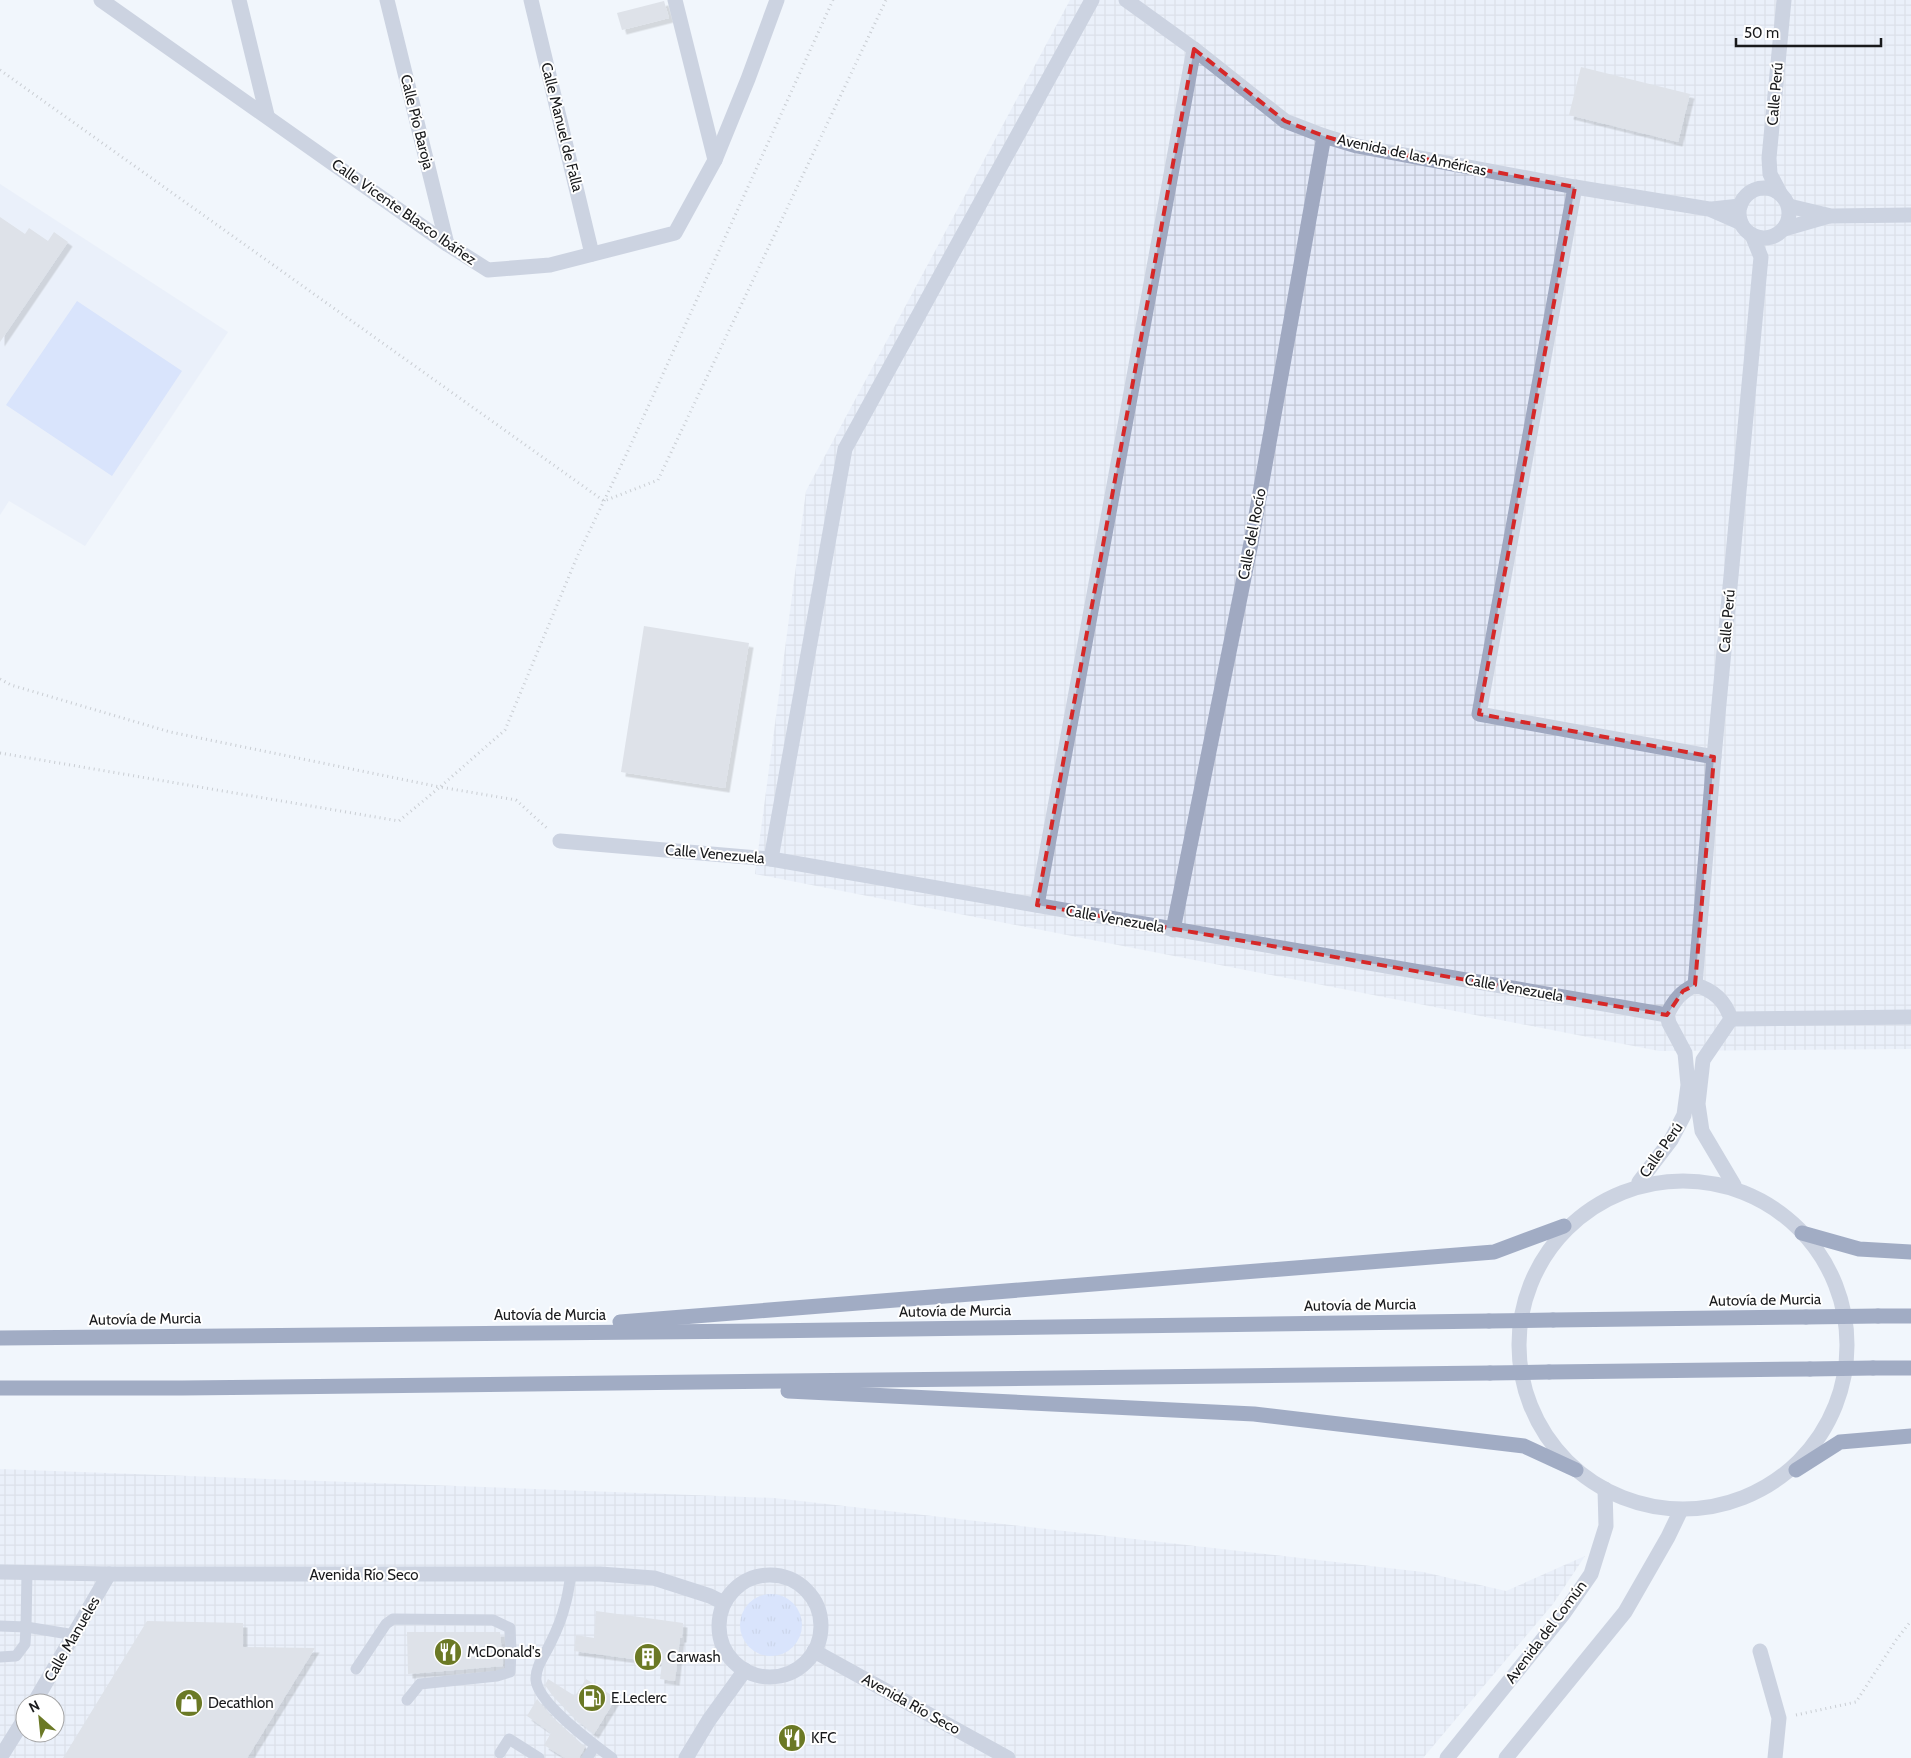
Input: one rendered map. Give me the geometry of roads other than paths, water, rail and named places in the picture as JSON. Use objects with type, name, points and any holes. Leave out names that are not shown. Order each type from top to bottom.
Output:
[{"type":"highway","points":[[498,1332],[1494,1252],[1564,1226]]},
{"type":"highway","points":[[1802,1233],[1859,1249],[1911,1252]]},
{"type":"highway","name":"Autovía de Murcia","points":[[0,1338],[762,1331],[1911,1316]]},
{"type":"highway","points":[[0,1388],[182,1388],[1911,1368]]},
{"type":"highway","points":[[639,1383],[1254,1414],[1524,1446],[1576,1470]]},
{"type":"highway","points":[[1796,1470],[1840,1442],[1911,1436]]},
{"type":"street","name":"Calle Vicente Blasco Ibáñez","points":[[101,0],[267,115],[447,244],[488,270],[550,265],[676,233],[715,160],[748,80],[777,0]]},
{"type":"street","points":[[239,0],[267,115]]},
{"type":"street","name":"Calle Pío Baroja","points":[[387,0],[447,244]]},
{"type":"street","name":"Calle Manuel de Falla","points":[[531,0],[592,254]]},
{"type":"street","points":[[675,0],[715,160]]},
{"type":"street","points":[[772,859],[845,449],[1092,0]]},
{"type":"street","name":"Avenida de las Américas","points":[[1126,0],[1194,49],[1285,121],[1324,136],[1357,146],[1575,187],[1709,209],[1741,223]]},
{"type":"street","name":"Calle Perú","points":[[1780,193],[1770,174],[1769,158],[1784,0]]},
{"type":"street","points":[[1037,906],[1194,49]]},
{"type":"street","name":"Calle del Rocío","points":[[1173,930],[1251,543],[1324,136]]},
{"type":"street","name":"Calle Perú","points":[[1749,192],[1769,158]]},
{"type":"street","points":[[1575,187],[1479,714],[1714,757]]},
{"type":"street","points":[[1761,257],[1781,232],[1790,214],[1789,206],[1780,193],[1773,189],[1765,188],[1749,192],[1740,206],[1741,223],[1752,235],[1761,238],[1781,232],[1830,216]]},
{"type":"street","name":"Avenida de las Américas","points":[[1709,209],[1740,206]]},
{"type":"street","points":[[1789,206],[1830,216],[1911,215]]},
{"type":"street","name":"Calle Perú","points":[[1696,985],[1714,757],[1761,257],[1752,235]]},
{"type":"street","name":"Calle Venezuela","points":[[560,841],[772,859],[1667,1015]]},
{"type":"street","points":[[1667,1015],[1673,1003],[1683,991],[1696,985],[1708,988],[1717,996],[1728,1008],[1731,1019],[1911,1018]]},
{"type":"street","name":"Calle Perú","points":[[1639,1182],[1671,1140],[1684,1116],[1688,1086],[1685,1053],[1669,1024],[1667,1015]]},
{"type":"street","name":"Calle Perú","points":[[1731,1019],[1703,1060],[1698,1104],[1702,1130],[1734,1186]]},
{"type":"street","points":[[1685,1178],[1734,1186],[1761,1200],[1802,1233],[1840,1301],[1847,1364],[1827,1431],[1796,1470],[1757,1495],[1680,1512],[1605,1489],[1576,1470],[1543,1437],[1520,1356],[1530,1283],[1564,1226],[1639,1182],[1685,1178]]},
{"type":"street","name":"Avenida del Común","points":[[1447,1758],[1564,1613],[1591,1574],[1606,1526],[1605,1489]]},
{"type":"street","points":[[1506,1758],[1625,1612],[1668,1538],[1680,1512]]},
{"type":"street","name":"Avenida Río Seco","points":[[0,1572],[109,1574],[600,1574],[654,1578],[710,1596],[724,1603]]},
{"type":"street","name":"Calle Manueles","points":[[40,1693],[109,1574]]},
{"type":"street","points":[[762,1575],[778,1575],[794,1580],[807,1590],[816,1604],[821,1619],[820,1636],[814,1651],[804,1663],[791,1672],[776,1676],[760,1676],[745,1670],[728,1656],[723,1646],[719,1624],[724,1603],[734,1590],[747,1580],[762,1575]]},
{"type":"street","name":"Avenida Río Seco","points":[[814,1651],[1008,1758]]},
{"type":"street","points":[[1760,1651],[1779,1718],[1775,1758]]},
{"type":"street","points":[[686,1758],[709,1720],[745,1670]]},
{"type":"street","points":[[3,1748],[15,1732]]},
{"type":"lane","points":[[0,1657],[16,1656],[25,1644],[27,1572]]},
{"type":"lane","points":[[570,1575],[566,1605],[550,1645],[537,1670],[536,1680],[540,1692],[547,1702],[595,1746],[612,1758]]},
{"type":"lane","points":[[356,1669],[386,1624],[393,1619],[493,1620],[510,1628],[510,1672],[497,1676],[420,1684],[407,1700]]},
{"type":"lane","points":[[0,1626],[26,1627],[75,1635]]},
{"type":"lane","points":[[500,1753],[509,1739],[539,1758]]},
{"type":"lane","points":[[587,1758],[595,1746]]},
{"type":"place","name":"McDonald's","points":[[448,1652]]},
{"type":"place","name":"Carwash","points":[[648,1657]]},
{"type":"place","name":"E.Leclerc","points":[[592,1698]]},
{"type":"place","name":"Decathlon","points":[[189,1703]]},
{"type":"place","name":"KFC","points":[[792,1738]]}]
